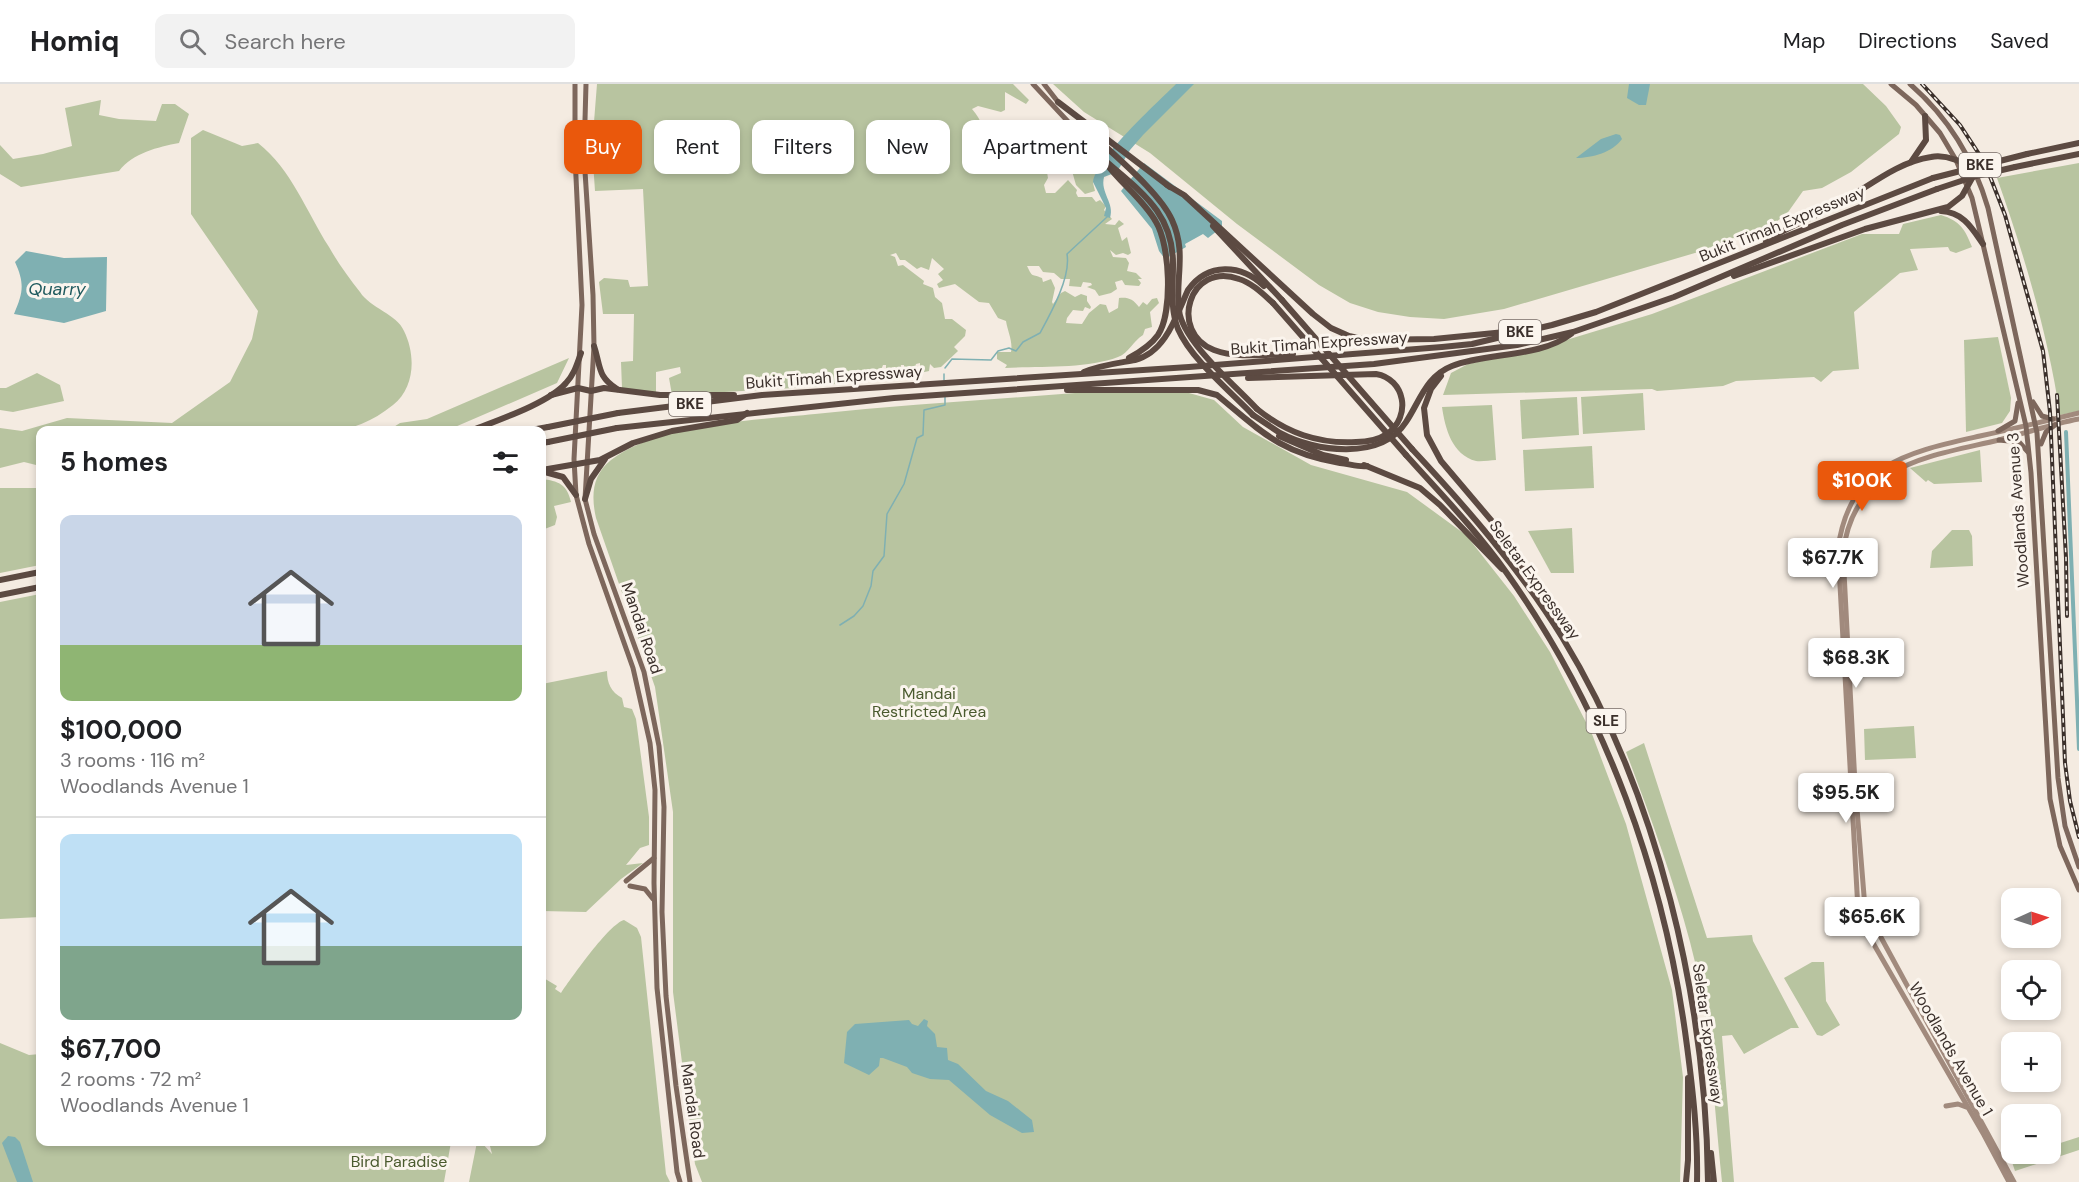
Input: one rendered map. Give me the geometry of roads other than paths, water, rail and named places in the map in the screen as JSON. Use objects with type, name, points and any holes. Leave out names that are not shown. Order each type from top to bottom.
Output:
[{"type":"highway","points":[[1058,102],[1080,120]]},
{"type":"highway","points":[[1911,162],[1926,140],[1925,116]]},
{"type":"highway","points":[[1109,142],[1167,185],[1313,314],[1349,336],[1367,340],[1407,340],[1524,331]]},
{"type":"highway","name":"Bukit Timah Expressway","points":[[546,426],[618,413],[762,395],[1070,375],[1472,344],[1596,312],[1933,178],[2079,143]]},
{"type":"highway","points":[[1109,148],[1169,213],[1180,249],[1178,309],[1183,326],[1200,350],[1255,412],[1281,433],[1302,442],[1321,447],[1362,447],[1382,443],[1393,436],[1406,422],[1423,390],[1437,375],[1451,366],[1539,347],[1564,339],[1573,332]]},
{"type":"highway","name":"Bukit Timah Expressway","points":[[546,443],[617,428],[894,398],[1061,388],[1374,364],[1517,345],[1573,332],[1674,297],[1842,225],[1937,189],[2015,166],[2079,154]]},
{"type":"highway","points":[[1674,297],[1865,229],[1937,211],[1954,203],[1968,186],[1975,172],[1956,160],[1936,156],[1911,162],[1836,206],[1773,236],[1761,246]]},
{"type":"highway","points":[[1109,163],[1150,201],[1163,217],[1172,243],[1173,311],[1180,332],[1192,351],[1281,438],[1323,455],[1367,466],[1420,488],[1448,513],[1495,564],[1507,573]]},
{"type":"highway","points":[[1109,165],[1150,213],[1162,234],[1167,252],[1165,312],[1161,330],[1149,346],[1123,362]]},
{"type":"highway","points":[[1937,211],[1951,212],[1965,219],[1983,244]]},
{"type":"highway","points":[[1243,252],[1280,298]]},
{"type":"highway","points":[[1080,374],[1144,357],[1157,348],[1170,329],[1188,290],[1209,272],[1220,268],[1243,272],[1255,277],[1280,298]]},
{"type":"highway","points":[[1328,356],[1226,353],[1204,345],[1190,325],[1189,302],[1193,292],[1200,285],[1218,277],[1228,276],[1246,282],[1273,303],[1406,455],[1452,505],[1507,573]]},
{"type":"highway","name":"Seletar Expressway","points":[[1280,298],[1488,535],[1562,637],[1610,730],[1632,781],[1668,892],[1683,951],[1698,1042],[1708,1182]]},
{"type":"highway","points":[[594,346],[600,373],[605,381],[618,390]]},
{"type":"highway","points":[[551,395],[568,381],[580,353]]},
{"type":"highway","points":[[1466,362],[1441,377],[1431,389],[1426,402],[1424,422],[1427,435],[1437,454],[1502,533],[1552,613],[1562,637]]},
{"type":"highway","points":[[1206,377],[1376,374],[1386,376],[1395,384],[1403,405],[1401,416],[1387,434],[1376,440],[1343,443],[1302,436],[1255,412]]},
{"type":"highway","points":[[482,426],[551,395],[578,388],[591,391],[600,388],[660,396],[762,395]]},
{"type":"highway","points":[[1061,388],[1210,392],[1217,395],[1271,439],[1287,448],[1325,460],[1360,467],[1367,466]]},
{"type":"highway","points":[[546,470],[608,457],[654,435],[736,420],[747,413]]},
{"type":"highway","points":[[585,500],[591,478],[608,457]]},
{"type":"highway","points":[[546,472],[563,477],[576,495]]},
{"type":"highway","points":[[0,580],[36,573]]},
{"type":"highway","name":"Seletar Expressway","points":[[1507,573],[1567,670],[1600,734],[1623,788],[1641,840],[1672,950],[1695,1106],[1697,1182]]},
{"type":"highway","points":[[0,595],[36,588]]},
{"type":"highway","points":[[1686,1182],[1688,1053]]},
{"type":"highway","points":[[1707,1144],[1711,1151],[1714,1182]]},
{"type":"main road","name":"Mandai Road","points":[[586,84],[584,156],[594,346],[585,500],[594,534],[644,672],[659,746],[664,807],[662,912],[666,996],[690,1182]]},
{"type":"main road","points":[[1033,84],[1067,120]]},
{"type":"main road","points":[[1044,84],[1058,102]]},
{"type":"main road","name":"Woodlands Avenue 3","points":[[1890,84],[1916,105],[1940,133],[1968,186],[2005,335],[2027,433],[2050,799],[2060,846],[2079,890]]},
{"type":"main road","name":"Woodlands Avenue 3","points":[[1910,84],[1954,133],[1975,172],[1988,208],[2022,357],[2040,451],[2048,641],[2058,778],[2065,826],[2079,867]]},
{"type":"main road","name":"Mandai Road","points":[[575,85],[575,156],[582,305],[574,465],[576,495],[586,536],[628,650],[645,712],[655,790],[654,900],[658,998],[680,1182]]},
{"type":"main road","points":[[582,305],[586,290],[592,287]]},
{"type":"main road","points":[[1998,431],[2011,424],[2016,418],[2018,407],[2016,386]]},
{"type":"main road","points":[[2028,389],[2042,416],[2054,422],[2043,437],[2040,451]]},
{"type":"main road","name":"Woodlands Avenue 1","points":[[2014,1182],[1865,908],[1843,563],[1844,543],[1851,519],[1862,500],[1885,476],[1922,458],[2027,433],[2036,427],[2079,413]]},
{"type":"main road","name":"Woodlands Avenue 1","points":[[2054,422],[2079,419]]},
{"type":"main road","name":"Woodlands Avenue 1","points":[[2008,1182],[1970,1110],[1869,936],[1858,910],[1837,553],[1840,534],[1855,499],[1886,466],[1918,450],[1998,431],[2026,426],[2036,427]]},
{"type":"main road","points":[[1999,440],[2020,442],[2029,456]]},
{"type":"main road","points":[[2071,847],[2078,852]]},
{"type":"main road","points":[[654,858],[628,884],[645,889],[654,900]]},
{"type":"main road","points":[[658,998],[660,995],[666,996]]},
{"type":"main road","points":[[1946,1106],[1958,1104],[1970,1110]]},
{"type":"water","points":[[1176,84],[1194,84],[1143,135],[1130,150],[1117,172],[1104,177],[1104,188],[1111,208],[1110,218],[1104,216],[1106,208],[1093,182],[1096,174],[1109,174],[1109,154],[1128,131]]},
{"type":"water","points":[[1629,84],[1650,84],[1646,105],[1639,105],[1627,98]]},
{"type":"water","points":[[1616,134],[1622,139],[1608,151],[1589,157],[1576,158],[1601,139]]},
{"type":"water","points":[[1144,163],[1222,221],[1222,227],[1208,238],[1203,234],[1185,244],[1186,247],[1165,259],[1159,251],[1152,229],[1121,191]]},
{"type":"water","name":"Quarry","points":[[26,251],[64,258],[107,257],[106,311],[64,323],[14,314],[22,288],[15,262]]},
{"type":"water","points":[[924,1019],[928,1021],[927,1026],[935,1034],[937,1047],[947,1048],[948,1060],[958,1064],[986,1091],[1008,1101],[1032,1120],[1034,1132],[1022,1133],[990,1115],[949,1080],[930,1079],[912,1073],[907,1067],[883,1058],[880,1058],[879,1066],[869,1075],[844,1063],[847,1032],[855,1024],[909,1020],[918,1026]]},
{"type":"water","points":[[8,1136],[15,1137],[20,1142],[33,1182],[17,1182],[2,1143]]},
{"type":"waterway","points":[[945,368],[952,359],[991,360],[998,351],[1009,348],[1016,351],[1023,342],[1040,333],[1063,284],[1067,254],[1107,217]]},
{"type":"waterway","points":[[944,374],[944,380]]},
{"type":"waterway","points":[[840,625],[854,616],[863,606],[871,586],[873,571],[884,556],[887,514],[904,484],[917,438],[923,435],[924,410],[945,405],[945,396]]},
{"type":"waterway","points":[[2066,432],[2079,749]]},
{"type":"railway","points":[[1922,84],[1960,125],[1981,157],[1991,179],[2005,215],[2043,351],[2050,412],[2065,763],[2070,801],[2079,837]]},
{"type":"railway","points":[[2057,395],[2067,616]]},
{"type":"park label","name":"Mandai Restricted Area","points":[[929,702]]},
{"type":"park label","name":"Bird Paradise","points":[[399,1161]]}]
